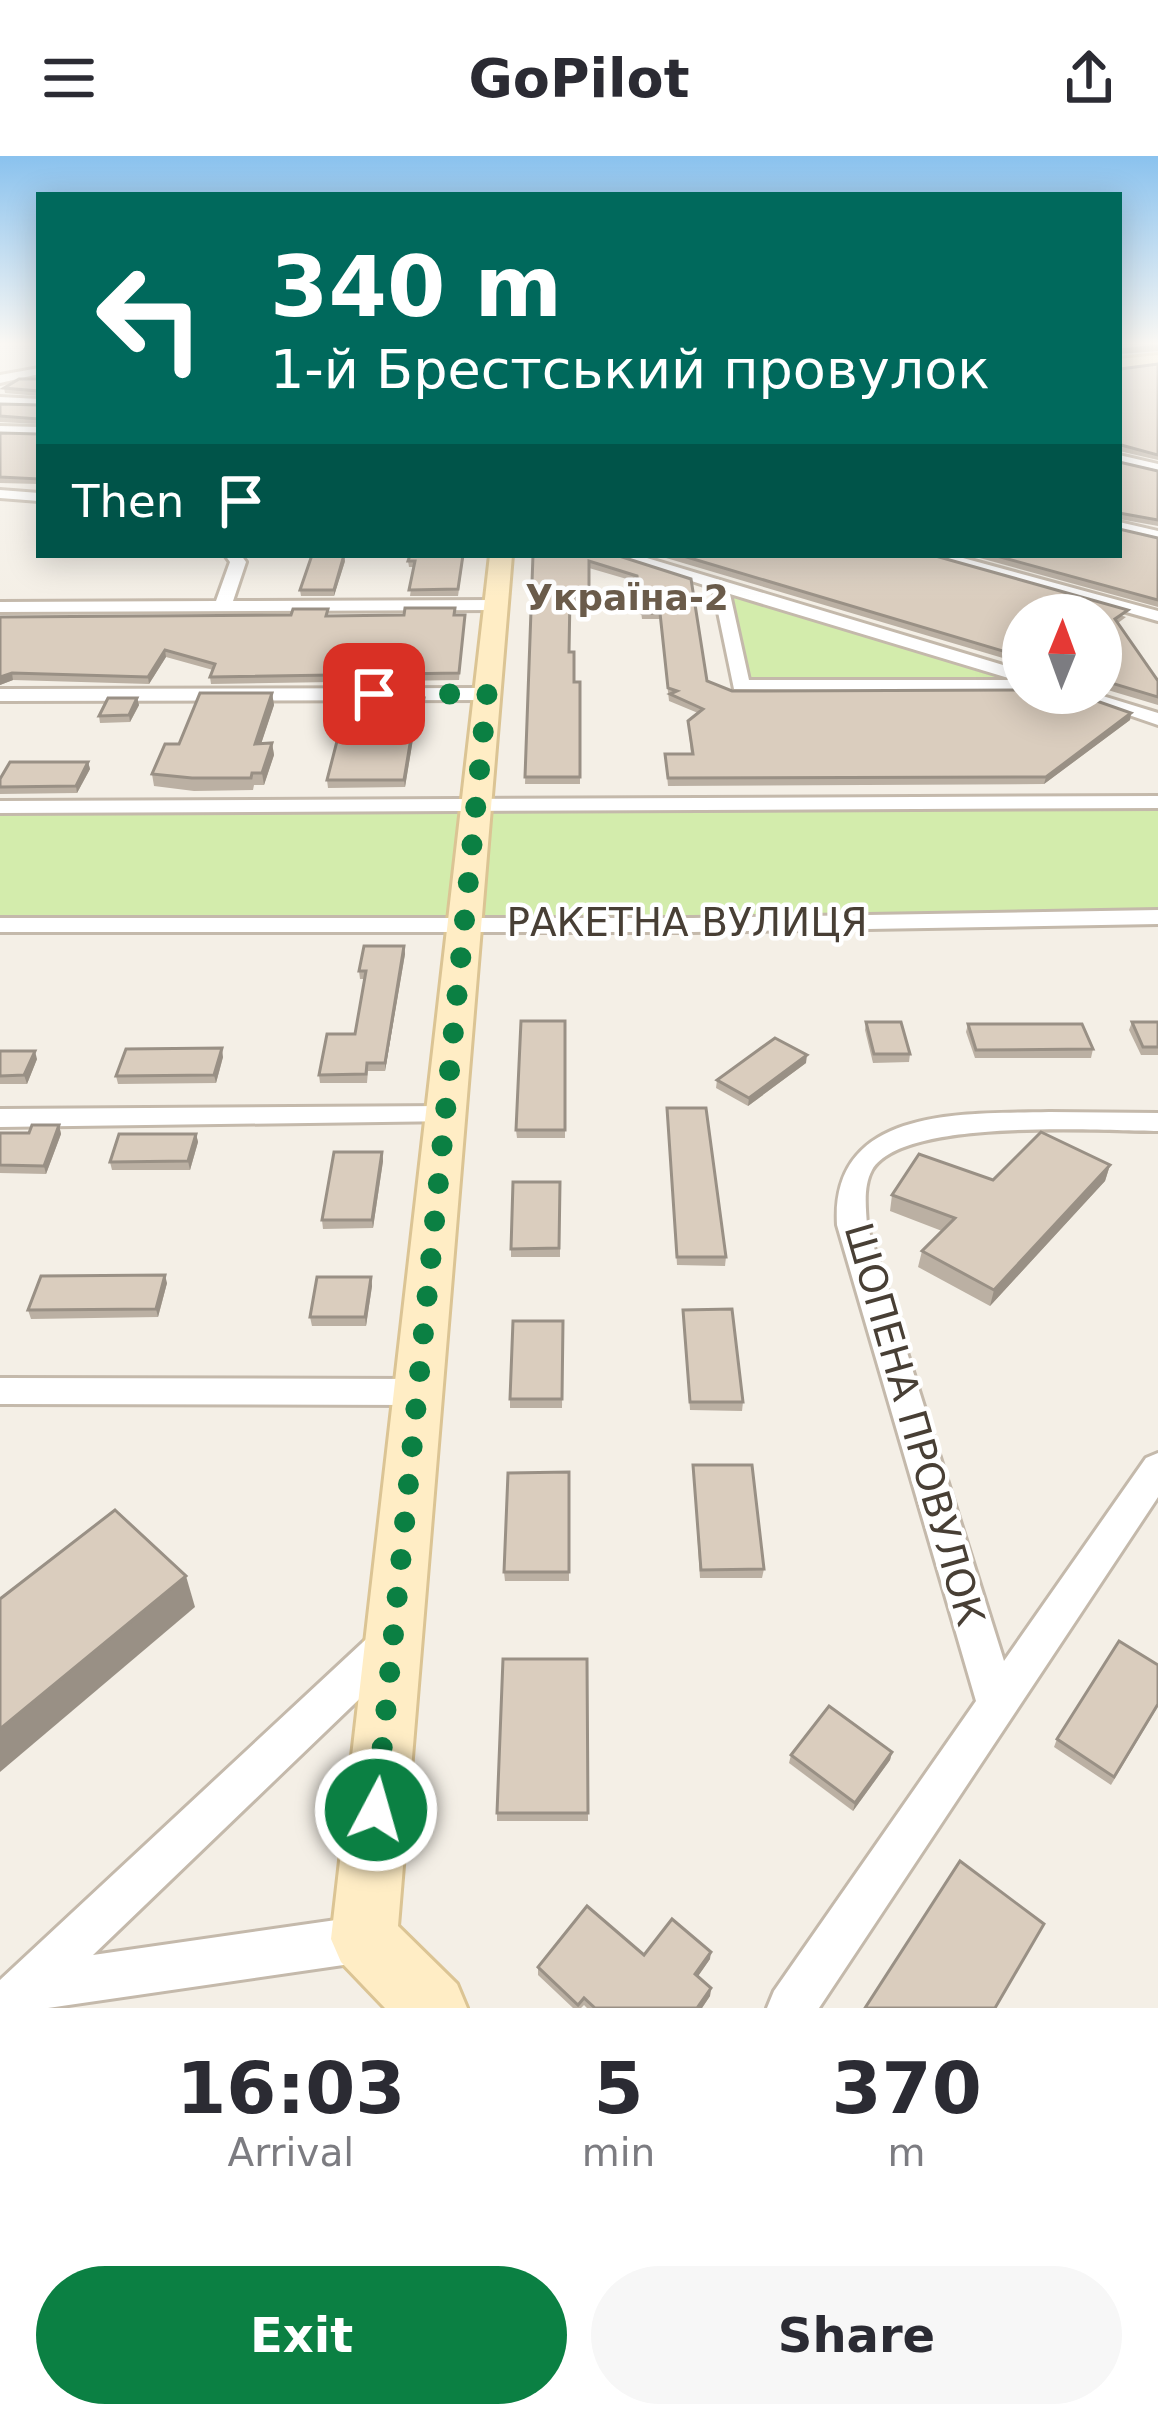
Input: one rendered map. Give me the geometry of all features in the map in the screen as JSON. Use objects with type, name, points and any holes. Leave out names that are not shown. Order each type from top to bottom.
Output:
[{"type":"street","points":[[0,430],[36,431]]},
{"type":"street","points":[[1122,460],[1158,468]]},
{"type":"street","points":[[0,494],[36,497]]},
{"type":"street","points":[[1122,527],[1158,536]]},
{"type":"street","points":[[223,606],[238,562],[235,558]]},
{"type":"street","points":[[364,1939],[501,558]]},
{"type":"street","points":[[630,558],[1002,675]]},
{"type":"street","points":[[945,558],[1158,616]]},
{"type":"street","points":[[720,585],[741,685],[1002,682]]},
{"type":"street","points":[[0,607],[496,604]]},
{"type":"street","points":[[0,695],[487,694]]},
{"type":"street","points":[[1122,707],[1158,718]]},
{"type":"street","points":[[0,807],[1158,802]]},
{"type":"street","name":"РАКЕТНА ВУЛИЦЯ","points":[[0,925],[693,925],[1158,917]]},
{"type":"street","points":[[0,1118],[445,1115]]},
{"type":"street","name":"ШОПЕНА ПРОВУЛОК","points":[[997,1704],[852,1225],[849,1188],[868,1156],[903,1134],[950,1125],[1158,1122]]},
{"type":"street","points":[[0,1391],[418,1392]]},
{"type":"street","name":"ШОПЕНА ПРОВУЛОК","points":[[791,2008],[1158,1468]]},
{"type":"street","points":[[15,1998],[393,1639]]},
{"type":"street","points":[[15,1998],[364,1939]]},
{"type":"street","points":[[364,1939],[433,2008]]},
{"type":"green space","points":[[732,594],[1002,676],[1002,681],[751,680]]},
{"type":"green space","points":[[1158,808],[1158,912],[659,919],[0,919],[0,813]]},
{"type":"building","points":[[1122,429],[1158,429],[1158,455],[1122,445]]},
{"type":"building","points":[[0,433],[36,434],[36,479],[0,477]]},
{"type":"building","points":[[1122,463],[1158,471],[1158,520],[1122,514]]},
{"type":"building","points":[[1122,530],[1158,538],[1158,600],[1004,558],[1122,558]]},
{"type":"building","points":[[311,558],[343,558],[334,590],[300,590]]},
{"type":"building","points":[[463,558],[458,589],[409,590],[415,561],[408,561]]},
{"type":"building","points":[[533,558],[625,558],[691,579],[707,681],[732,691],[1002,690],[1002,714],[1131,713],[1046,777],[668,778],[665,754],[693,754],[688,721],[703,709],[670,694],[677,691],[668,688],[660,613],[642,613],[637,576],[589,561],[589,596],[570,596],[569,652],[574,652],[574,682],[580,682],[580,777],[525,777]]},
{"type":"building","points":[[690,558],[943,558],[1071,594],[1002,594],[1002,651]]},
{"type":"building","points":[[405,608],[455,608],[454,615],[465,615],[459,673],[210,677],[215,664],[165,650],[148,677],[12,673],[0,677],[0,617],[291,615],[293,609],[328,609],[326,616],[404,615]]},
{"type":"building","points":[[1122,629],[1158,681],[1158,697],[1122,686]]},
{"type":"building","points":[[200,693],[272,693],[255,744],[272,743],[262,773],[252,773],[251,778],[152,774],[165,744],[179,744]]},
{"type":"building","points":[[108,698],[137,698],[129,715],[99,716]]},
{"type":"building","points":[[337,698],[424,698],[420,720],[414,720],[404,780],[327,780],[345,710],[334,710]]},
{"type":"building","points":[[10,762],[88,762],[76,786],[0,787]]},
{"type":"building","points":[[364,946],[404,946],[385,1063],[367,1063],[366,1074],[319,1075],[327,1034],[355,1034],[366,971],[359,971]]},
{"type":"building","points":[[521,1021],[565,1021],[565,1130],[516,1130]]},
{"type":"building","points":[[866,1022],[901,1022],[910,1054],[874,1054]]},
{"type":"building","points":[[1132,1022],[1158,1022],[1158,1047],[1143,1047]]},
{"type":"building","points":[[968,1024],[1082,1024],[1093,1049],[976,1050]]},
{"type":"building","points":[[775,1038],[807,1055],[749,1098],[717,1080]]},
{"type":"building","points":[[222,1048],[214,1075],[116,1076],[126,1049]]},
{"type":"building","points":[[0,1051],[35,1051],[24,1075],[0,1076]]},
{"type":"building","points":[[667,1108],[706,1108],[726,1257],[677,1257]]},
{"type":"building","points":[[32,1125],[59,1125],[44,1166],[0,1165],[0,1133],[29,1133]]},
{"type":"building","points":[[1041,1132],[1110,1165],[994,1290],[922,1251],[955,1218],[892,1195],[919,1154],[993,1180]]},
{"type":"building","points":[[119,1134],[196,1134],[188,1161],[110,1162]]},
{"type":"building","points":[[334,1152],[382,1152],[372,1220],[322,1220]]},
{"type":"building","points":[[513,1182],[560,1182],[559,1248],[511,1249]]},
{"type":"building","points":[[165,1275],[156,1309],[28,1310],[41,1276]]},
{"type":"building","points":[[317,1277],[371,1277],[365,1317],[310,1317]]},
{"type":"building","points":[[732,1309],[743,1402],[690,1402],[683,1310]]},
{"type":"building","points":[[513,1321],[563,1321],[562,1399],[510,1399]]},
{"type":"building","points":[[693,1465],[752,1465],[764,1569],[701,1570]]},
{"type":"building","points":[[569,1472],[569,1572],[504,1572],[508,1473]]},
{"type":"building","points":[[115,1510],[186,1576],[0,1729],[0,1599]]},
{"type":"building","points":[[1119,1641],[1158,1665],[1158,1704],[1114,1777],[1057,1739]]},
{"type":"building","points":[[503,1659],[587,1659],[588,1813],[497,1813]]},
{"type":"building","points":[[829,1706],[892,1752],[855,1803],[791,1755]]},
{"type":"building","points":[[960,1861],[1044,1924],[995,2008],[865,2008]]},
{"type":"building","points":[[587,1906],[644,1955],[672,1919],[711,1952],[695,1974],[711,1988],[697,2008],[595,2008],[584,1998],[578,2005],[538,1967]]},
{"type":"district","name":"Україна-2","points":[[627,597]]},
{"type":"route","points":[[374,694],[487,694],[376,1810]]}]
